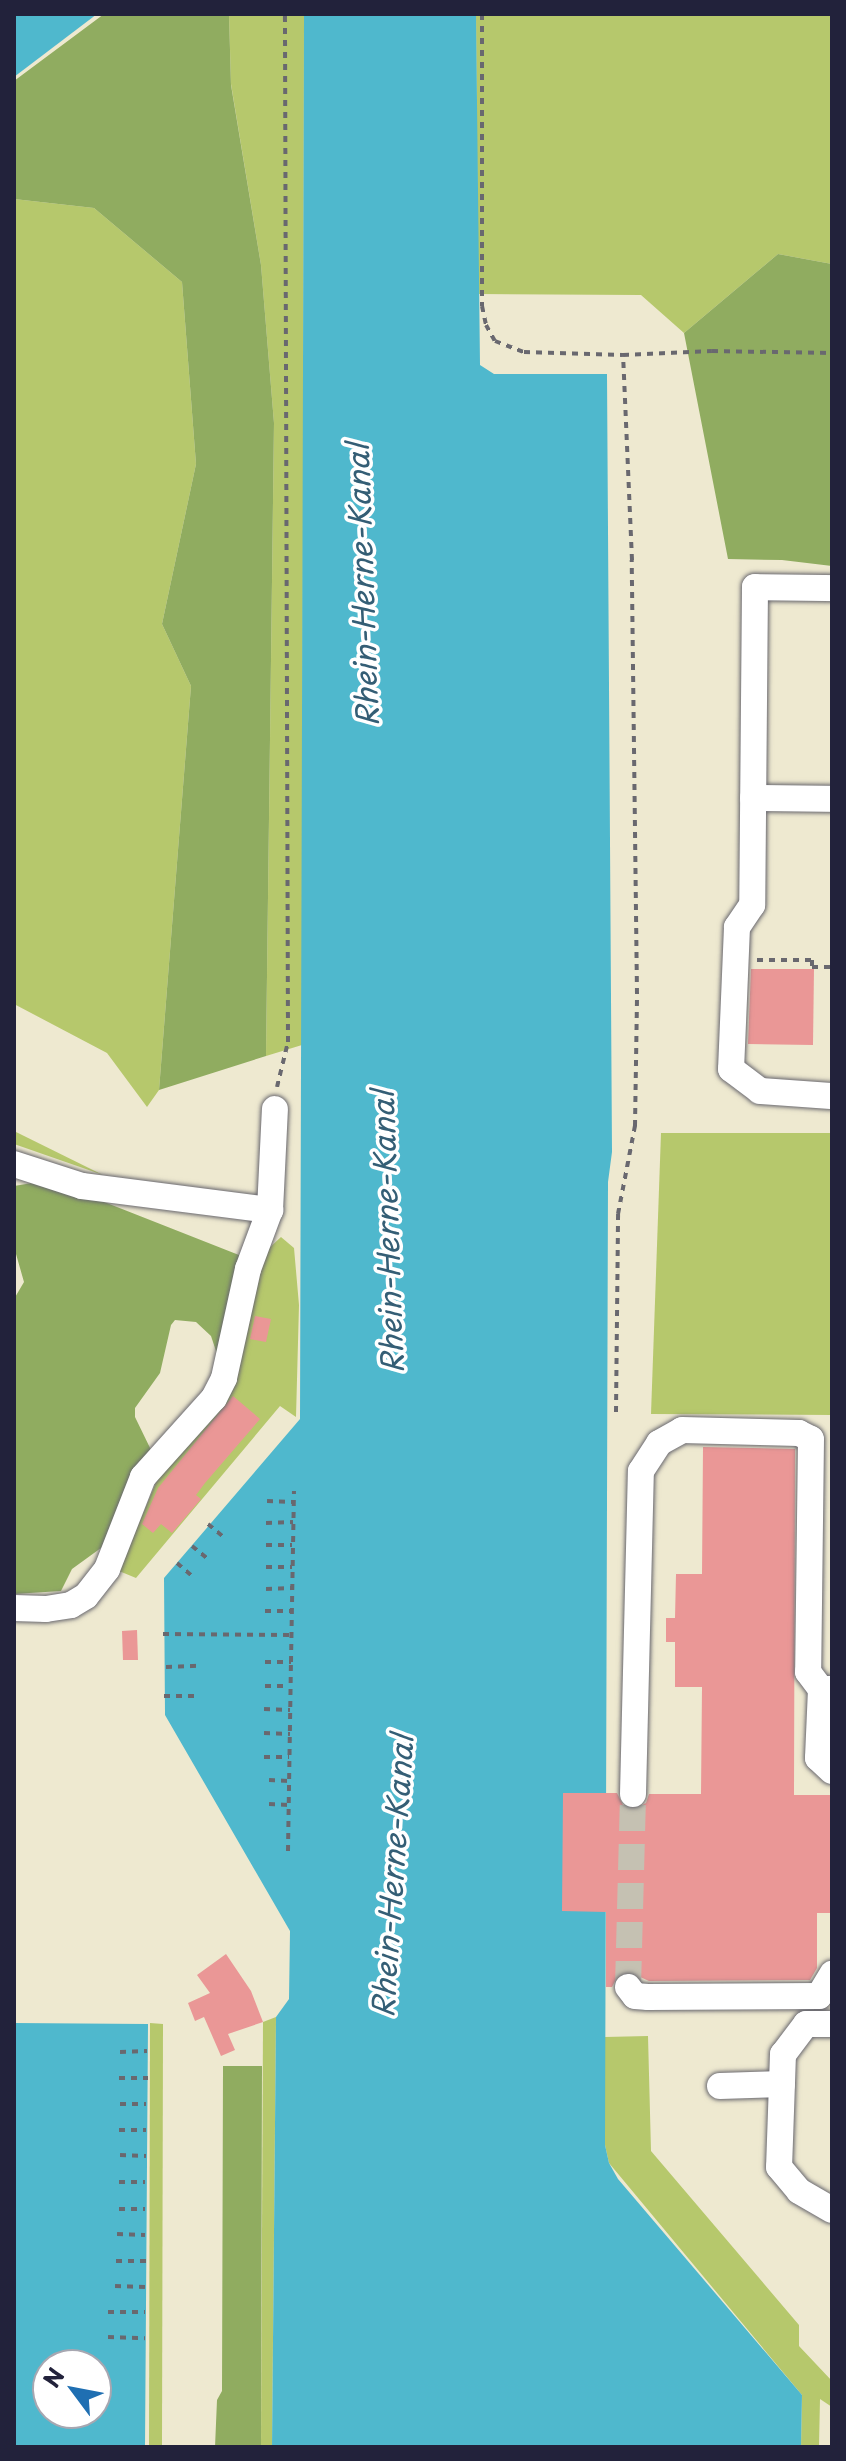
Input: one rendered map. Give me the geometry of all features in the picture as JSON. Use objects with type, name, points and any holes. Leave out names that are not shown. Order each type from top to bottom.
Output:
[{"type":"lane","points":[[832,588],[755,587],[752,905],[737,927],[731,1069],[760,1091],[832,1096]]},
{"type":"lane","points":[[753,798],[832,799]]},
{"type":"lane","points":[[14,1608],[46,1609],[71,1605],[86,1596],[107,1569],[143,1477],[214,1398],[224,1378],[248,1269],[270,1210],[275,1109]]},
{"type":"lane","points":[[14,1164],[82,1186],[270,1210]]},
{"type":"lane","points":[[633,1794],[641,1471],[659,1443],[682,1430],[799,1433],[811,1439],[808,1672],[826,1689],[818,1758],[832,1771]]},
{"type":"lane","points":[[628,1987],[635,1996],[648,1997],[819,1996],[832,1974]]},
{"type":"lane","points":[[832,2024],[806,2024],[783,2054],[779,2167],[799,2191],[832,2210]]},
{"type":"lane","points":[[720,2086],[782,2084]]},
{"type":"path","points":[[275,1109],[277,1082],[288,1042],[285,14]]},
{"type":"path","points":[[482,14],[482,306],[486,325],[495,341],[509,349],[623,355],[712,351],[832,353]]},
{"type":"path","points":[[616,1412],[618,1214],[635,1126],[637,994],[632,560],[623,355]]},
{"type":"path","points":[[735,960],[812,960],[812,967],[832,967]]},
{"type":"path","points":[[288,1851],[294,1491]]},
{"type":"path","points":[[267,1501],[293,1502]]},
{"type":"path","points":[[266,1523],[293,1522]]},
{"type":"path","points":[[208,1524],[226,1539]]},
{"type":"path","points":[[266,1545],[292,1545]]},
{"type":"path","points":[[192,1546],[209,1560]]},
{"type":"path","points":[[177,1563],[194,1578]]},
{"type":"path","points":[[266,1567],[292,1567]]},
{"type":"path","points":[[266,1589],[292,1588]]},
{"type":"path","points":[[265,1611],[292,1611]]},
{"type":"path","points":[[163,1634],[291,1635]]},
{"type":"path","points":[[265,1662],[291,1662]]},
{"type":"path","points":[[166,1667],[199,1666]]},
{"type":"path","points":[[265,1686],[288,1686]]},
{"type":"path","points":[[164,1696],[200,1696]]},
{"type":"path","points":[[264,1709],[290,1710]]},
{"type":"path","points":[[264,1733],[290,1734]]},
{"type":"path","points":[[264,1757],[289,1757]]},
{"type":"path","points":[[269,1780],[289,1781]]},
{"type":"path","points":[[269,1804],[289,1805]]},
{"type":"path","points":[[120,2052],[147,2051]]},
{"type":"path","points":[[119,2078],[148,2078]]},
{"type":"path","points":[[120,2104],[146,2104]]},
{"type":"path","points":[[119,2130],[146,2130]]},
{"type":"path","points":[[120,2155],[146,2156]]},
{"type":"path","points":[[119,2182],[145,2182]]},
{"type":"path","points":[[119,2209],[145,2209]]},
{"type":"path","points":[[117,2234],[145,2235]]},
{"type":"path","points":[[116,2261],[146,2261]]},
{"type":"path","points":[[115,2286],[145,2287]]},
{"type":"path","points":[[108,2312],[145,2312]]},
{"type":"path","points":[[108,2337],[145,2338]]},
{"type":"green space","points":[[104,14],[229,14],[231,85],[261,265],[274,423],[266,1056],[159,1090],[191,686],[162,624],[196,464],[182,282],[94,208],[14,199],[14,81]]},
{"type":"green space","points":[[229,14],[304,14],[302,1045],[266,1056],[274,423],[261,265],[231,84]]},
{"type":"green space","points":[[476,14],[832,14],[832,264],[778,254],[684,333],[641,295],[478,294]]},
{"type":"green space","points":[[14,199],[94,208],[182,282],[196,464],[162,624],[191,686],[159,1090],[147,1107],[107,1053],[14,1004]]},
{"type":"green space","points":[[778,254],[832,264],[832,566],[782,560],[728,559],[684,333]]},
{"type":"green space","points":[[14,1131],[103,1175],[14,1144]]},
{"type":"green space","points":[[661,1133],[832,1133],[832,1415],[651,1414]]},
{"type":"green space","points":[[38,1182],[84,1194],[244,1257],[219,1360],[211,1336],[196,1322],[175,1320],[171,1325],[160,1373],[135,1408],[135,1417],[152,1452],[112,1540],[72,1569],[61,1591],[14,1594],[14,1299],[24,1282],[14,1247],[14,1186]]},
{"type":"green space","points":[[281,1237],[294,1248],[299,1305],[296,1417],[280,1406],[136,1578],[119,1571],[160,1473],[232,1387],[266,1251]]},
{"type":"green space","points":[[276,2017],[272,2447],[261,2447],[263,2022]]},
{"type":"green space","points":[[150,2023],[163,2024],[162,2447],[149,2447]]},
{"type":"green space","points":[[648,2036],[651,2151],[799,2325],[799,2346],[832,2381],[832,2407],[820,2399],[819,2447],[801,2447],[802,2395],[609,2163],[605,2145],[605,2037]]},
{"type":"green space","points":[[223,2066],[262,2066],[261,2447],[215,2447],[217,2400],[222,2391]]},
{"type":"water","points":[[14,14],[97,14],[14,77]]},
{"type":"water","name":"Rhein-Herne-Kanal","points":[[304,14],[476,14],[480,365],[494,374],[607,374],[612,1152],[608,1182],[605,2145],[609,2163],[618,2179],[802,2395],[801,2447],[272,2447],[276,2017],[289,1999],[290,1931],[165,1715],[164,1578],[300,1419]]},
{"type":"water","points":[[14,2023],[148,2024],[145,2447],[14,2447]]},
{"type":"building","points":[[751,969],[814,969],[813,1045],[748,1044]]},
{"type":"building","points":[[255,1316],[271,1319],[266,1342],[250,1339]]},
{"type":"building","points":[[233,1396],[260,1419],[205,1483],[196,1495],[201,1499],[172,1533],[161,1524],[153,1533],[142,1524],[158,1488]]},
{"type":"building","points":[[703,1447],[795,1449],[794,1795],[832,1795],[832,1913],[817,1913],[817,1968],[810,1980],[649,1981],[627,1971],[618,1975],[612,1987],[606,1987],[606,1912],[562,1911],[563,1793],[617,1793],[624,1807],[633,1810],[646,1803],[649,1794],[701,1794],[702,1687],[675,1687],[675,1642],[666,1642],[666,1618],[675,1618],[676,1574],[702,1574]]},
{"type":"building","points":[[137,1630],[138,1660],[123,1660],[122,1631]]},
{"type":"building","points":[[226,1954],[251,1991],[263,2022],[228,2034],[235,2050],[221,2056],[204,2017],[195,2021],[188,2003],[210,1993],[197,1975]]},
{"type":"tunnel","points":[[628,1987],[633,1794]]}]
